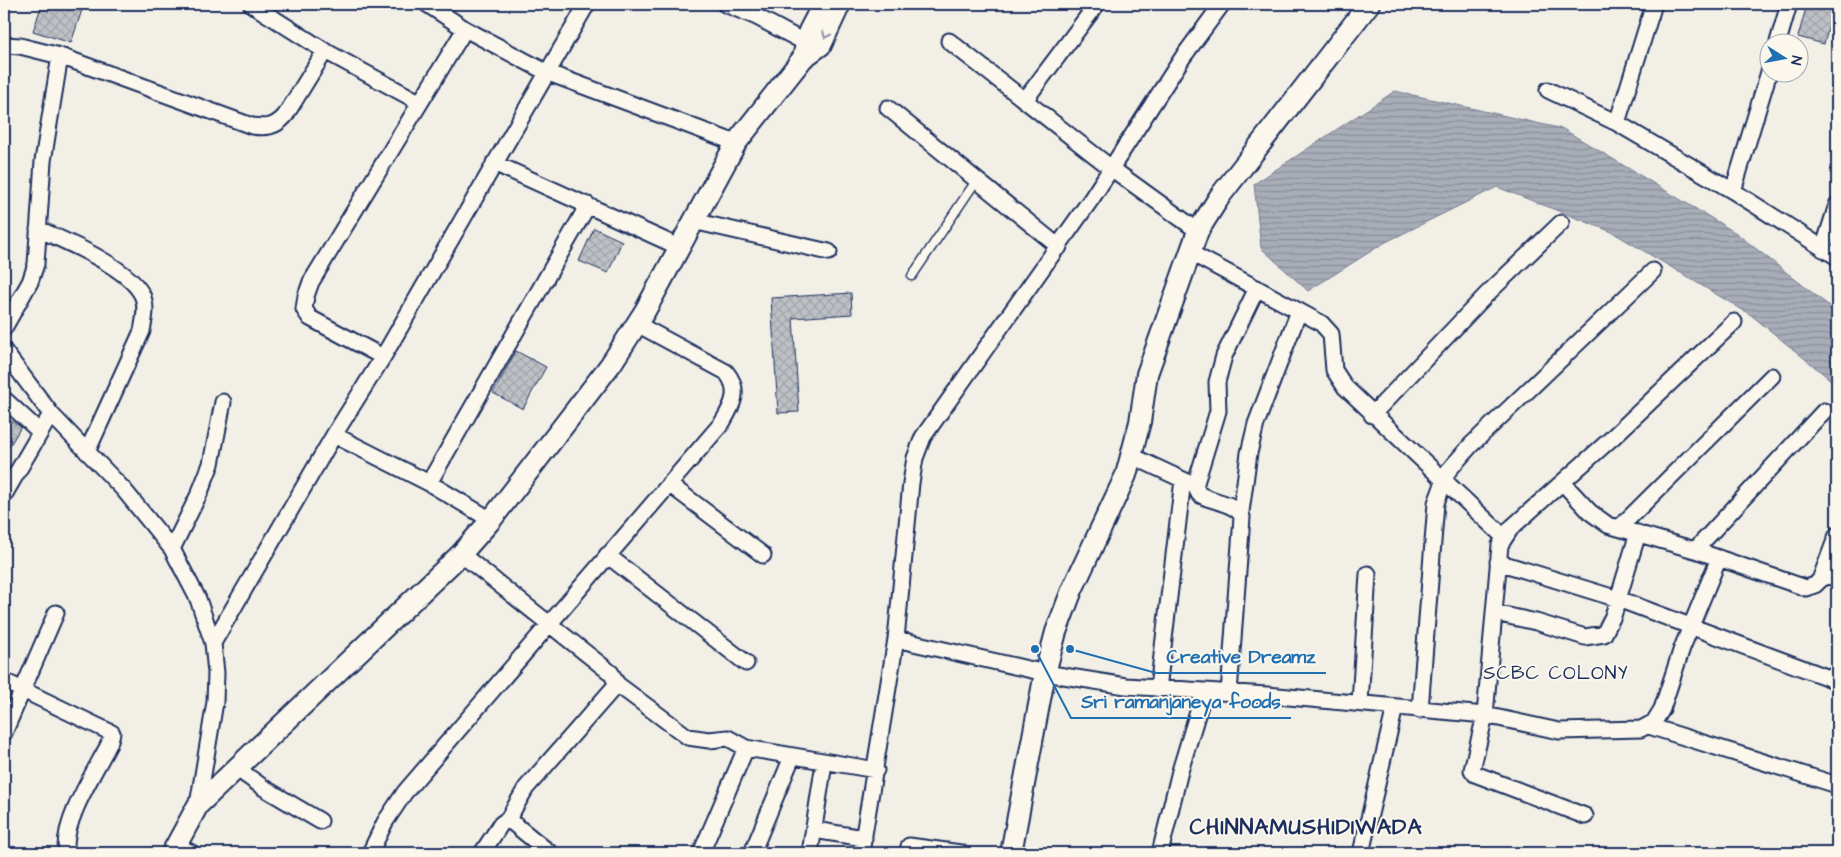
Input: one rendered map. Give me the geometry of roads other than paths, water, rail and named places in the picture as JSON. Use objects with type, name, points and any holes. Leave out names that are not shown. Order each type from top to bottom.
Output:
[{"type":"street","points":[[251,4],[325,51],[419,102]]},
{"type":"street","points":[[426,4],[465,29],[546,72],[736,143]]},
{"type":"street","points":[[214,643],[587,4]]},
{"type":"street","points":[[725,4],[757,17],[805,51]]},
{"type":"street","points":[[198,805],[461,554],[491,520],[610,364],[637,324],[736,143],[805,51],[809,31],[823,4]]},
{"type":"street","points":[[805,51],[822,45],[840,4]]},
{"type":"street","points":[[1025,100],[1097,4]]},
{"type":"street","points":[[862,853],[896,639],[911,483],[923,437],[1059,247],[1183,57],[1222,4]]},
{"type":"street","points":[[1011,853],[1045,673],[1072,590],[1117,495],[1132,456],[1140,422],[1147,374],[1198,231],[1220,196],[1369,4]]},
{"type":"street","points":[[1616,122],[1654,4]]},
{"type":"street","points":[[1781,32],[1789,4]]},
{"type":"street","points":[[383,356],[310,318],[304,309],[306,296],[311,282],[465,29]]},
{"type":"street","points":[[949,41],[1111,168],[1198,231]]},
{"type":"street","points":[[4,45],[20,46],[60,56],[252,126],[267,128],[278,124],[285,116],[325,51]]},
{"type":"street","points":[[4,328],[30,282],[36,264],[43,161],[60,56]]},
{"type":"street","points":[[1733,191],[1766,82]]},
{"type":"street","points":[[1548,90],[1616,122],[1733,191],[1837,257]]},
{"type":"street","points":[[888,108],[1059,247]]},
{"type":"street","points":[[494,163],[679,247]]},
{"type":"street","points":[[429,483],[588,205]]},
{"type":"street","points":[[1823,249],[1837,205]]},
{"type":"street","points":[[693,221],[829,252]]},
{"type":"street","points":[[1372,415],[1486,296],[1560,223]]},
{"type":"street","points":[[38,229],[102,259],[136,286],[143,297],[145,310],[142,331],[87,452]]},
{"type":"street","points":[[1190,253],[1327,328],[1331,334],[1334,370],[1338,378],[1372,415],[1504,537]]},
{"type":"street","points":[[1420,710],[1436,503],[1448,471],[1471,445],[1653,271]]},
{"type":"street","points":[[1158,689],[1189,483],[1218,411],[1217,382],[1222,363],[1235,329],[1257,288]]},
{"type":"street","points":[[1229,693],[1242,523],[1241,512],[1249,453],[1256,424],[1299,311]]},
{"type":"street","points":[[1585,816],[1475,774],[1471,766],[1484,715],[1495,613],[1498,562],[1504,537],[1734,322]]},
{"type":"street","points":[[370,853],[385,822],[405,792],[547,624],[722,424],[729,412],[734,399],[734,380],[726,372],[637,324]]},
{"type":"street","points":[[4,351],[51,414],[124,490],[172,548],[198,599],[214,643],[215,702],[198,805],[180,850]]},
{"type":"street","points":[[1619,528],[1772,376]]},
{"type":"street","points":[[4,399],[40,432]]},
{"type":"street","points":[[172,548],[200,492],[211,464],[223,402]]},
{"type":"street","points":[[1695,550],[1824,411]]},
{"type":"street","points":[[4,495],[51,414]]},
{"type":"street","points":[[334,435],[429,483],[491,520]]},
{"type":"street","points":[[1132,456],[1189,483],[1203,497],[1241,512]]},
{"type":"street","points":[[1563,483],[1590,512],[1608,525],[1695,550],[1806,588],[1830,576],[1837,535]]},
{"type":"street","points":[[669,484],[763,556]]},
{"type":"street","points":[[1495,613],[1592,638],[1604,634],[1618,599],[1638,533]]},
{"type":"street","points":[[461,554],[611,673],[617,684],[688,737],[708,740],[728,738],[746,748],[824,763],[876,770]]},
{"type":"street","points":[[607,555],[746,663]]},
{"type":"street","points":[[896,639],[1086,681],[1158,689],[1360,703],[1484,715],[1559,731],[1641,729],[1649,726],[1662,709],[1691,625],[1719,558]]},
{"type":"street","points":[[1498,562],[1618,599],[1837,681]]},
{"type":"street","points":[[1360,703],[1368,574]]},
{"type":"street","points":[[4,733],[56,613]]},
{"type":"street","points":[[4,681],[112,733],[109,744],[70,824],[66,842],[67,853]]},
{"type":"street","points":[[482,853],[501,824],[508,818],[526,788],[617,684]]},
{"type":"street","points":[[1160,853],[1180,771],[1204,692]]},
{"type":"street","points":[[1360,853],[1395,707]]},
{"type":"street","points":[[1649,726],[1837,784]]},
{"type":"street","points":[[701,853],[746,748]]},
{"type":"street","points":[[752,853],[792,757]]},
{"type":"street","points":[[810,853],[824,763]]},
{"type":"street","points":[[236,768],[264,788],[320,821]]},
{"type":"street","points":[[508,818],[550,853]]},
{"type":"street","points":[[814,830],[864,838]]},
{"type":"street","points":[[909,846],[961,853]]},
{"type":"lane","points":[[912,276],[976,180]]},
{"type":"place","name":"Sri ramanjaneya foods","points":[[1035,649]]},
{"type":"place","name":"Creative Dreamz","points":[[1070,649]]},
{"type":"district","name":"SCBC COLONY","points":[[1556,673]]},
{"type":"district","name":"CHINNAMUSHIDIWADA","points":[[1306,827]]}]
